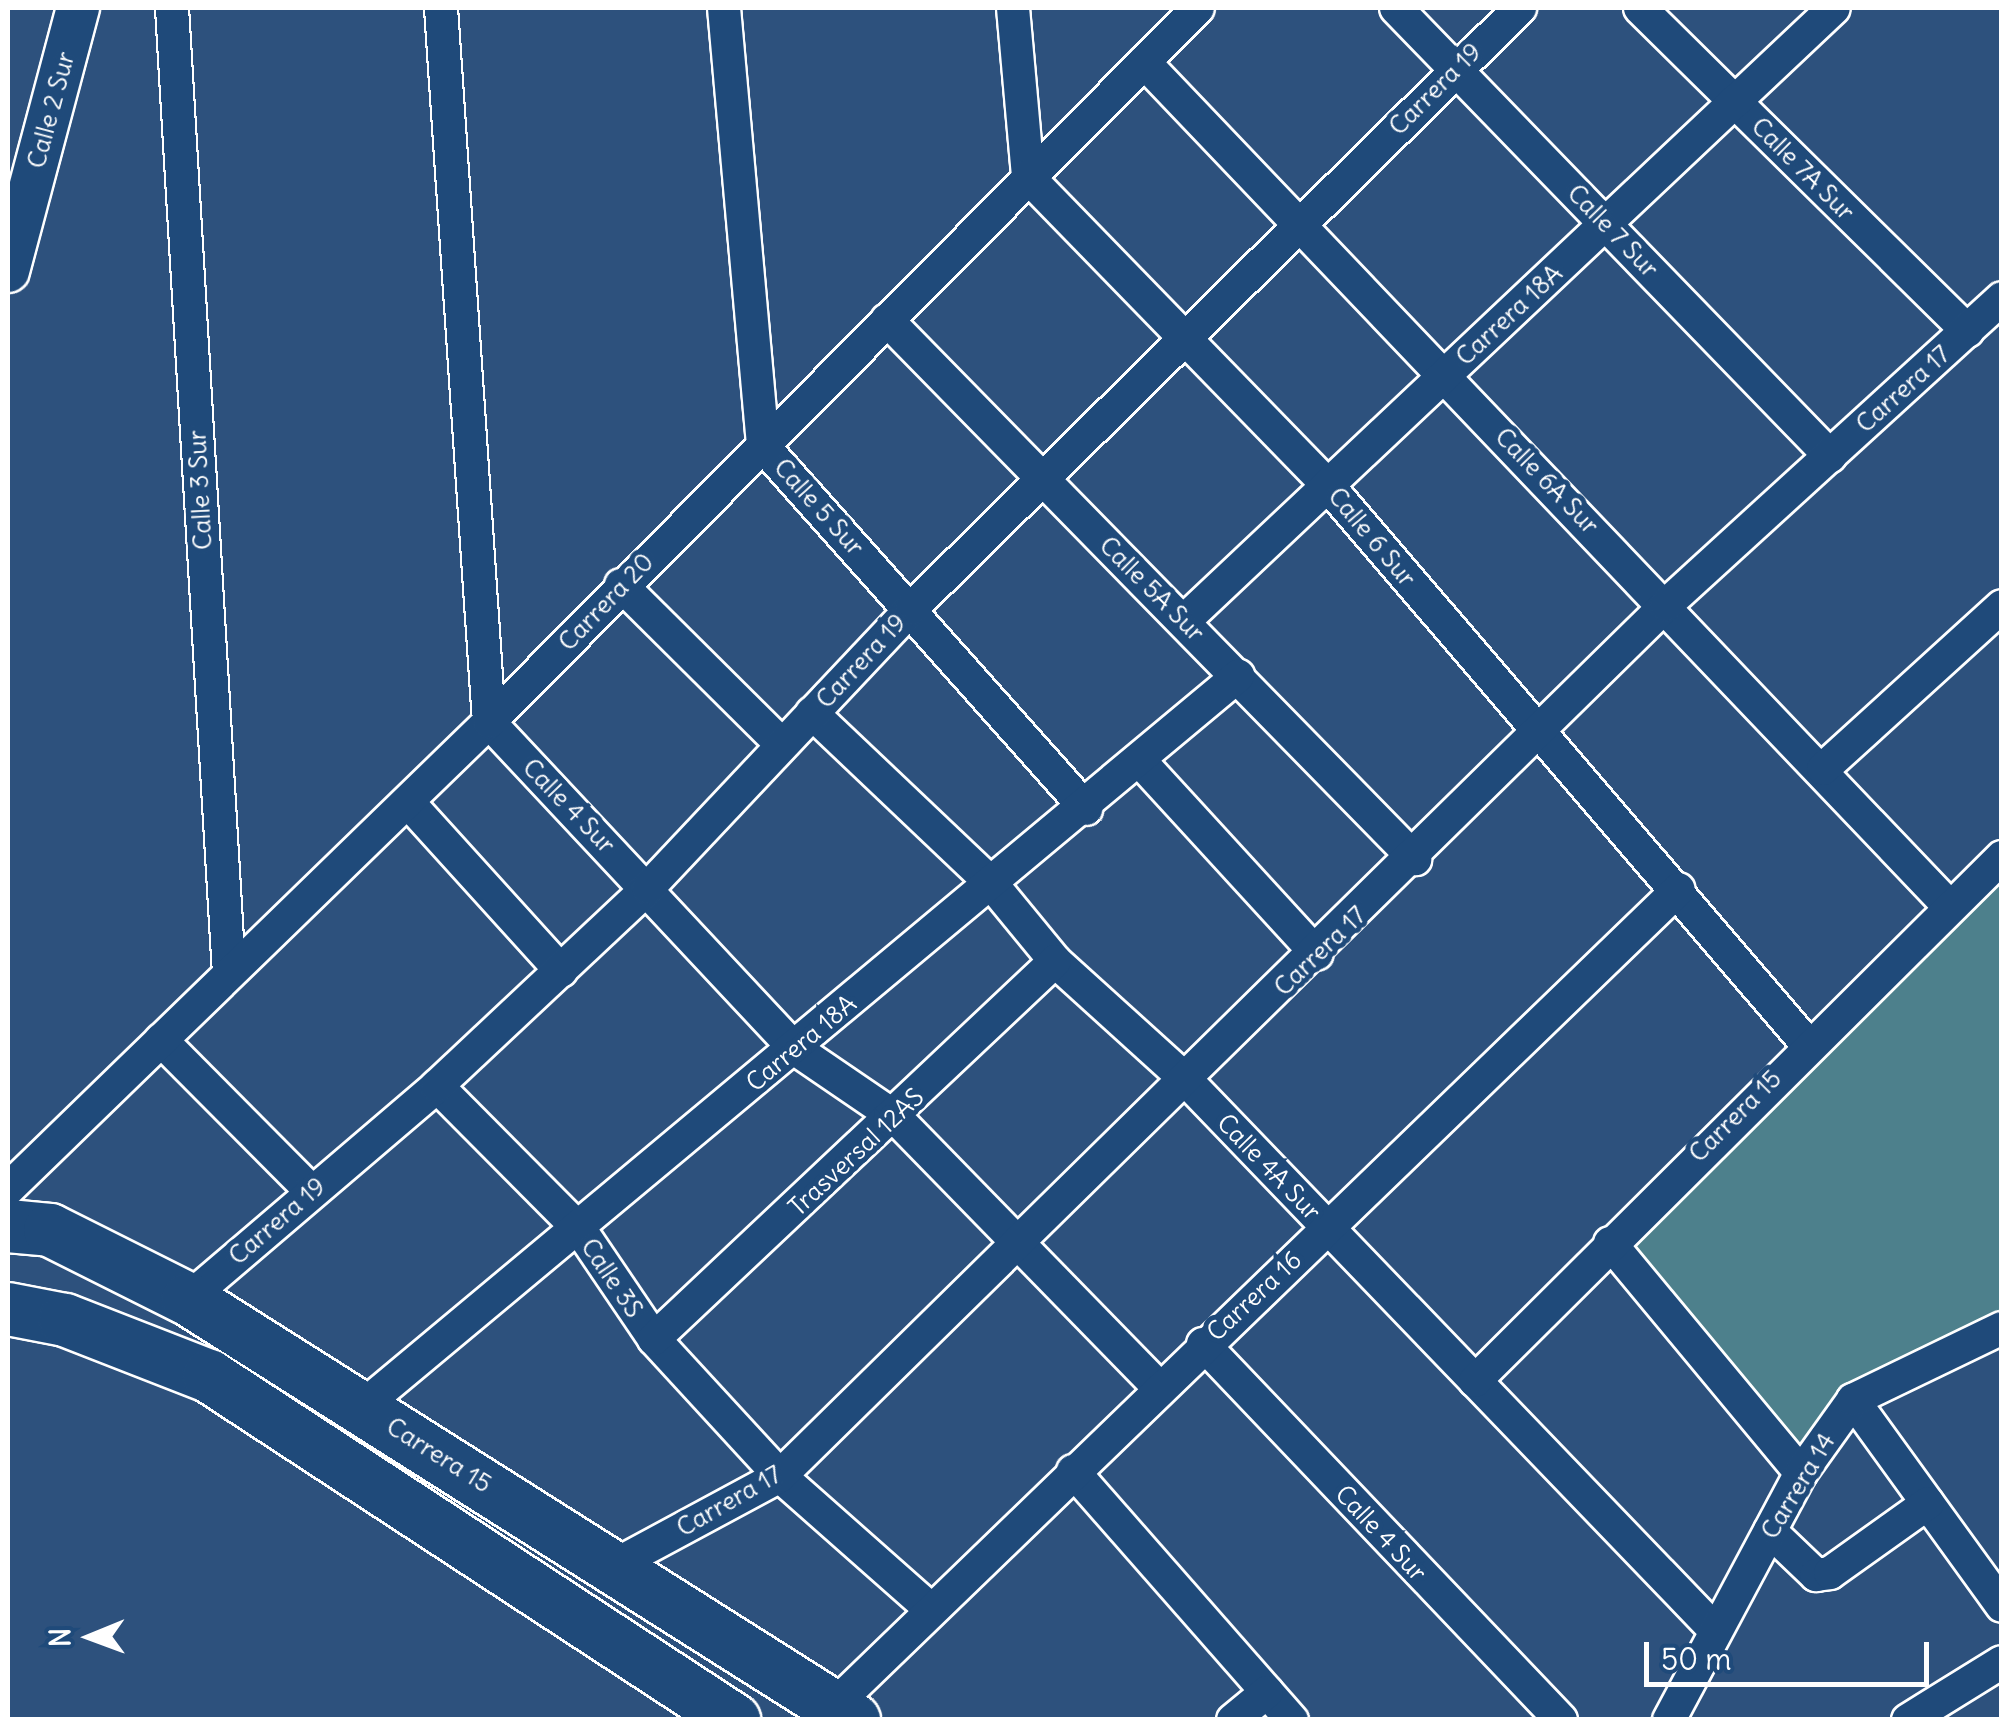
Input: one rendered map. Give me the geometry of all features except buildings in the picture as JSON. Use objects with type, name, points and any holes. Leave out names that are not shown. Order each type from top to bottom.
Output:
[{"type":"main road","name":"Carrera 15","points":[[8,1226],[50,1230],[188,1298],[612,1566],[834,1714]]},
{"type":"main road","points":[[8,1310],[65,1320],[209,1376],[734,1720]]},
{"type":"street","name":"Calle 2 Sur","points":[[8,271],[78,8]]},
{"type":"street","name":"Calle 3 Sur","points":[[172,8],[229,973]]},
{"type":"street","points":[[442,8],[489,722]]},
{"type":"street","name":"Calle 5 Sur","points":[[724,8],[763,446],[1086,809]]},
{"type":"street","points":[[1013,8],[1028,177]]},
{"type":"street","name":"Carrera 20","points":[[8,1188],[489,722],[1198,8]]},
{"type":"street","name":"Calle 7 Sur","points":[[1396,8],[1830,456]]},
{"type":"street","name":"Carrera 19","points":[[188,1298],[310,1190],[438,1086],[648,888],[910,609],[1046,481],[1453,69],[1520,8]]},
{"type":"street","name":"Calle 7A Sur","points":[[1640,8],[1966,331]]},
{"type":"street","name":"Carrera 18A","points":[[1184,621],[1834,8]]},
{"type":"street","name":"Calle 6A Sur","points":[[1144,62],[1666,604],[1947,904]]},
{"type":"street","name":"Calle 6 Sur","points":[[1028,177],[1329,486],[1540,736],[1679,890],[1806,1044]]},
{"type":"street","name":"Carrera 17","points":[[612,1566],[780,1476],[1540,736],[1666,604],[2002,298]]},
{"type":"street","name":"Calle 5A Sur","points":[[886,320],[1415,859]]},
{"type":"street","points":[[622,585],[782,745]]},
{"type":"street","points":[[1823,769],[2002,606]]},
{"type":"street","name":"Carrera 18A","points":[[363,1406],[581,1231],[991,883],[1086,809],[1238,676]]},
{"type":"street","name":"Calle 4A Sur","points":[[812,713],[991,883],[1055,961],[1186,1079],[1716,1632]]},
{"type":"street","name":"Calle 4 Sur","points":[[489,722],[794,1048],[895,1117],[1158,1388]]},
{"type":"street","points":[[1141,762],[1317,954]]},
{"type":"street","points":[[408,802],[560,971]]},
{"type":"street","name":"Carrera 15","points":[[1475,1381],[1806,1044],[1947,904],[2002,857]]},
{"type":"street","name":"Carrera 16","points":[[834,1714],[927,1606],[1679,890]]},
{"type":"street","name":"Trasversal 12AS","points":[[654,1339],[895,1117],[1055,961]]},
{"type":"street","points":[[161,1040],[310,1190]]},
{"type":"street","name":"Calle 3S","points":[[438,1086],[581,1231],[654,1339],[780,1476]]},
{"type":"street","points":[[1610,1242],[1801,1473]]},
{"type":"street","name":"Carrera 14","points":[[1669,1720],[1801,1473],[1853,1400],[2002,1328]]},
{"type":"street","name":"Calle 4 Sur","points":[[1203,1344],[1561,1720]]},
{"type":"street","points":[[1853,1400],[2002,1606]]},
{"type":"street","points":[[1074,1470],[1292,1720]]},
{"type":"street","points":[[780,1476],[927,1606]]},
{"type":"street","points":[[1770,1532],[1816,1575],[1830,1573],[1928,1503]]},
{"type":"street","points":[[1908,1720],[2002,1662]]},
{"type":"street","points":[[1232,1720],[1268,1692]]},
{"type":"green space","points":[[2001,857],[2001,1328],[1853,1400],[1801,1473],[1610,1243]]}]
